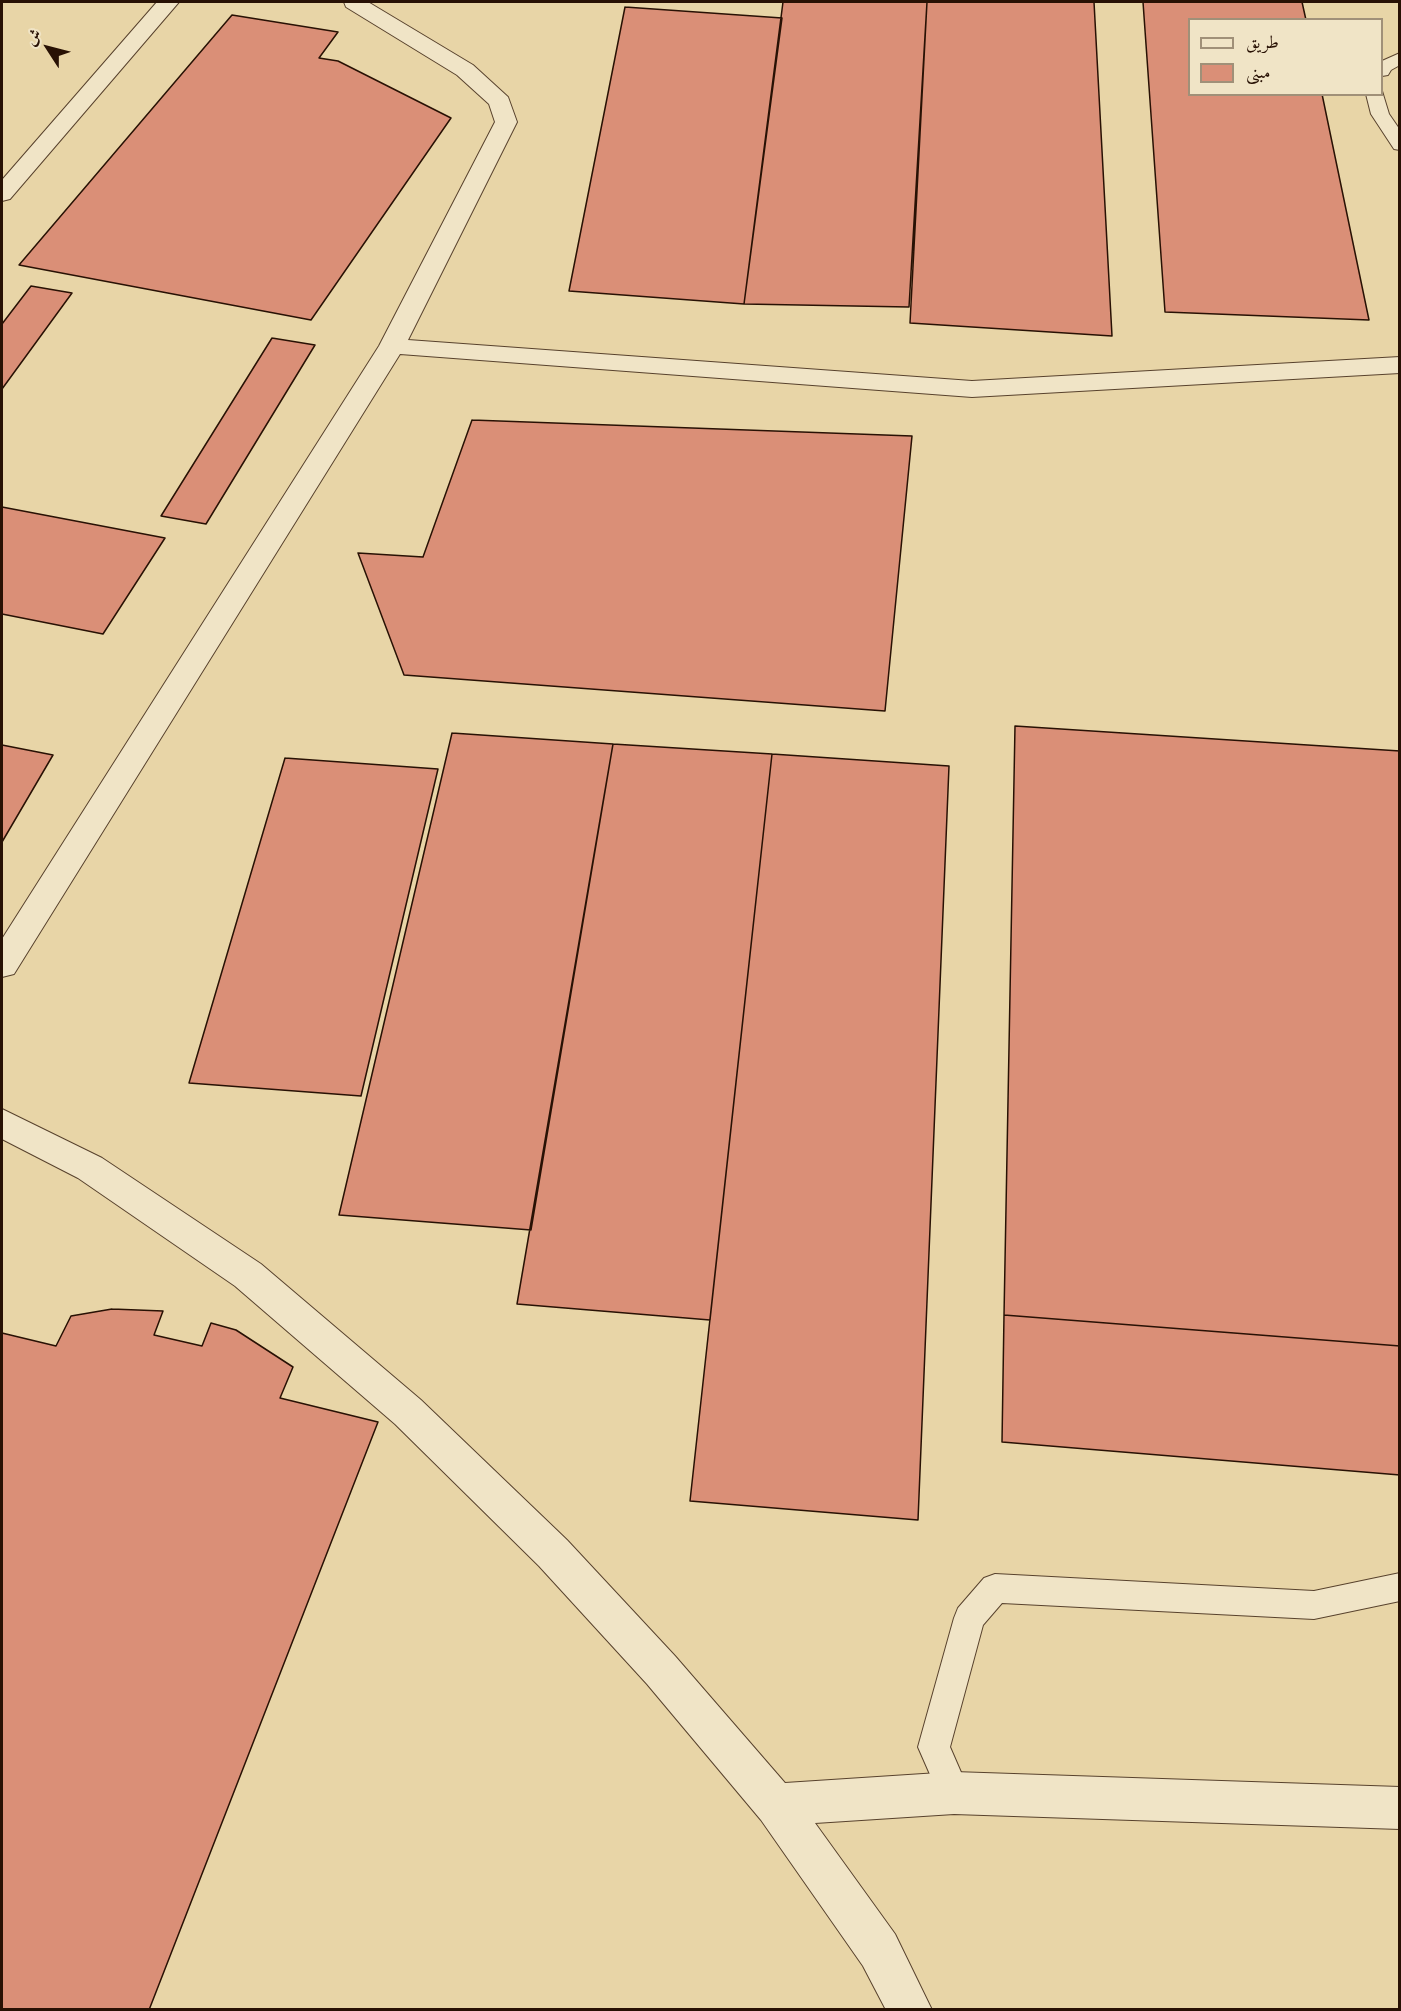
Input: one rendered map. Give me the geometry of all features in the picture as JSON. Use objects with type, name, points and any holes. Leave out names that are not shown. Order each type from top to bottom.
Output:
[{"type":"street","points":[[2,194],[168,2]]},
{"type":"street","points":[[2,965],[392,346],[506,122],[500,102],[465,70],[354,2]]},
{"type":"street","points":[[392,346],[972,389],[1400,365]]},
{"type":"street","points":[[2,1124],[90,1168],[248,1275],[408,1412],[560,1562],[661,1670],[776,1805],[879,1950],[910,2010]]},
{"type":"street","points":[[776,1805],[954,1793],[1400,1808]]},
{"type":"lane","points":[[1383,67],[1400,58]]},
{"type":"lane","points":[[1376,96],[1380,114],[1400,145]]},
{"type":"lane","points":[[954,1793],[934,1747],[969,1618],[995,1588],[1314,1605],[1400,1587]]},
{"type":"building","points":[[783,2],[927,2],[909,307],[744,304]]},
{"type":"building","points":[[927,2],[1094,2],[1112,336],[910,323]]},
{"type":"building","points":[[1143,2],[1302,2],[1306,18],[1188,18],[1188,96],[1322,96],[1369,320],[1165,312]]},
{"type":"building","points":[[625,7],[782,18],[744,304],[569,291]]},
{"type":"building","points":[[232,15],[338,32],[319,58],[338,61],[451,118],[311,320],[19,265]]},
{"type":"building","points":[[31,286],[72,293],[2,389],[2,324]]},
{"type":"building","points":[[272,338],[315,345],[206,524],[161,516]]},
{"type":"building","points":[[472,420],[912,436],[885,711],[404,675],[358,553],[423,557]]},
{"type":"building","points":[[2,507],[165,538],[103,634],[2,614]]},
{"type":"building","points":[[1015,726],[1400,751],[1400,1346],[1004,1315]]},
{"type":"building","points":[[452,733],[613,744],[531,1230],[339,1215]]},
{"type":"building","points":[[613,744],[772,754],[710,1320],[517,1304]]},
{"type":"building","points":[[2,745],[53,755],[2,842]]},
{"type":"building","points":[[772,754],[949,766],[918,1520],[690,1501]]},
{"type":"building","points":[[285,758],[438,769],[361,1096],[189,1083]]},
{"type":"building","points":[[112,1309],[163,1311],[154,1335],[202,1346],[211,1323],[236,1330],[293,1367],[280,1398],[378,1422],[149,2010],[2,2010],[2,1333],[56,1346],[71,1316]]},
{"type":"building","points":[[1004,1315],[1400,1346],[1400,1475],[1002,1442]]}]
